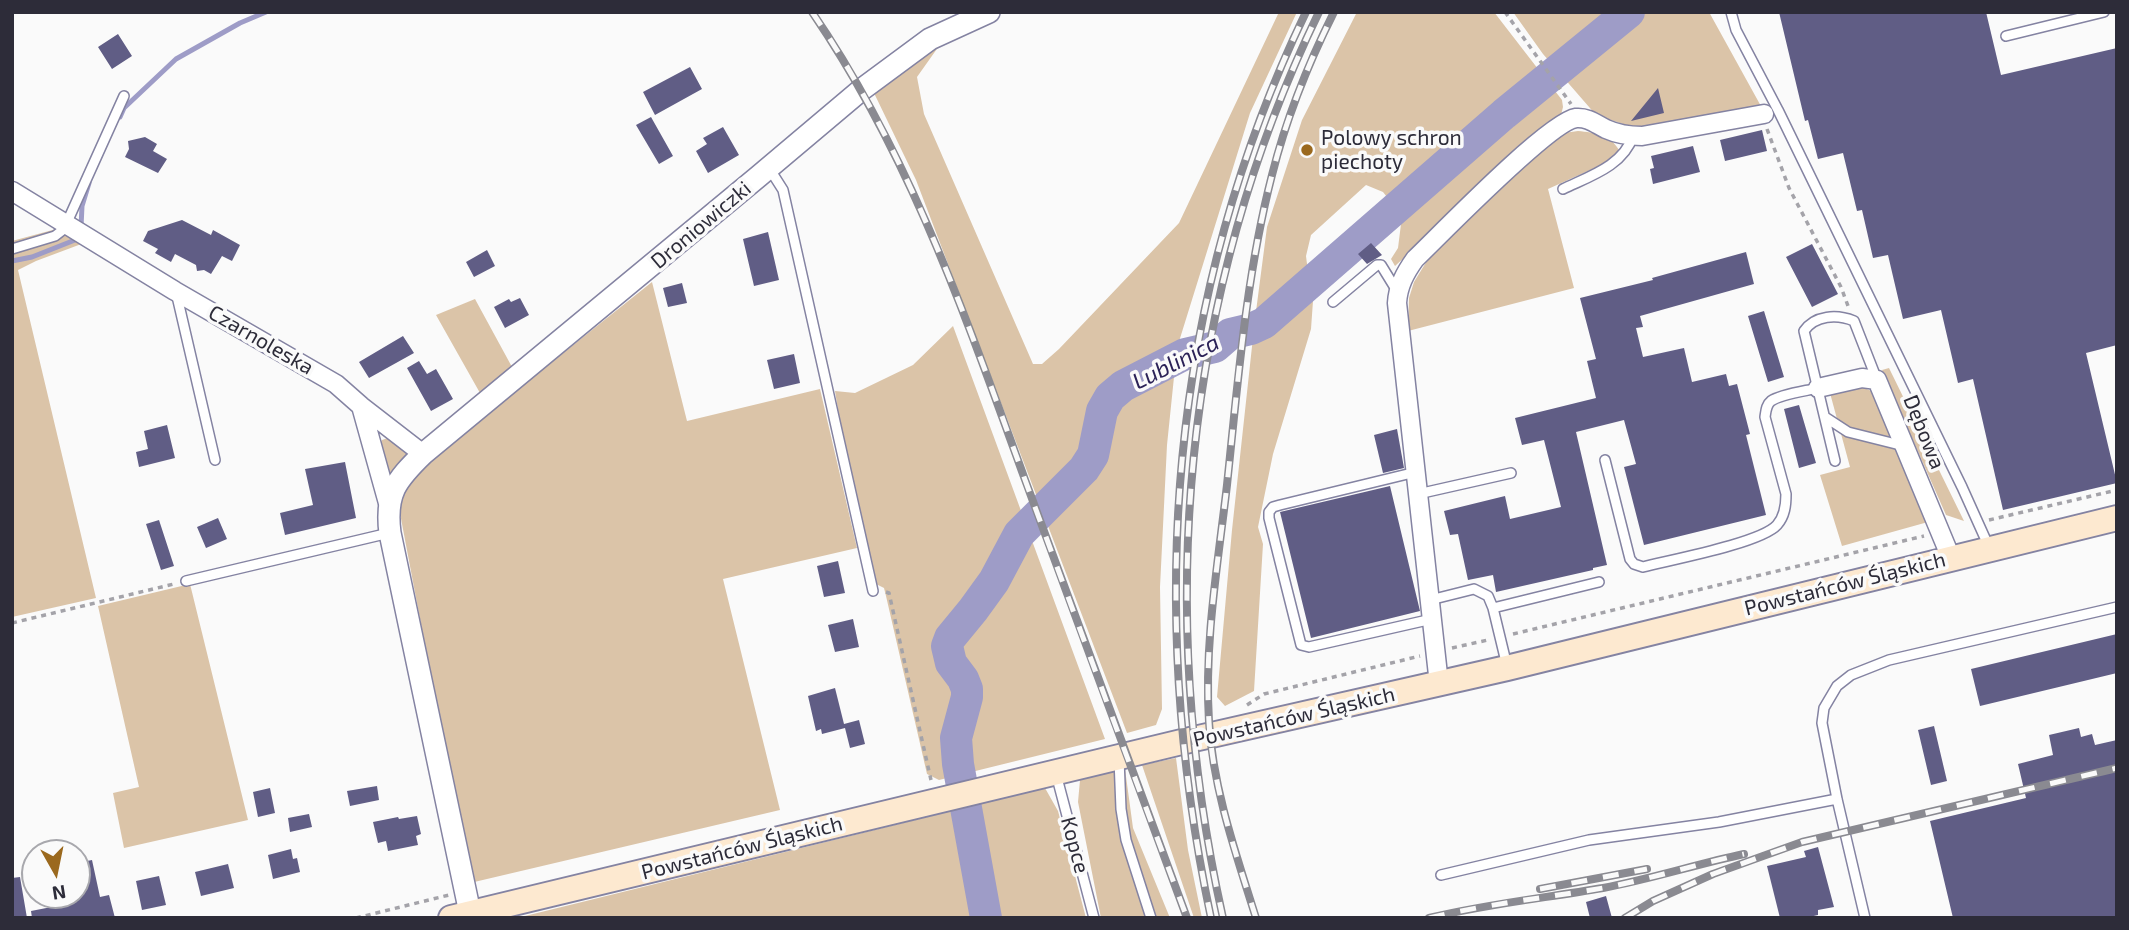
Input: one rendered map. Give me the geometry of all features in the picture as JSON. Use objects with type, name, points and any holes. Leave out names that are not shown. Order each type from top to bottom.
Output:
[{"type":"main road","name":"Powstańców Śląskich","points":[[461,915],[1056,772],[1507,668],[2117,519]]},
{"type":"street","name":"Droniowiczki","points":[[423,454],[861,90],[930,39],[989,12]]},
{"type":"street","points":[[1439,684],[1398,292],[1401,282],[1415,259],[1528,150],[1562,124],[1578,118],[1586,119],[1615,132],[1633,136],[1767,113]]},
{"type":"street","name":"Czarnoleska","points":[[12,191],[336,384],[423,454]]},
{"type":"street","name":"Dębowa","points":[[1818,388],[1862,378],[1877,380],[1951,558]]},
{"type":"street","points":[[360,406],[388,503],[390,533],[461,915]]},
{"type":"street","points":[[388,503],[398,482],[423,454]]},
{"type":"lane","points":[[1731,12],[1767,113],[1979,522],[1990,549]]},
{"type":"lane","points":[[2006,36],[2105,12]]},
{"type":"lane","points":[[12,249],[55,236],[64,229],[124,96]]},
{"type":"lane","points":[[1563,189],[1618,160],[1629,147],[1633,136]]},
{"type":"lane","points":[[769,168],[783,190],[873,591]]},
{"type":"lane","points":[[1333,302],[1377,265],[1381,265],[1398,292]]},
{"type":"lane","points":[[175,290],[215,460]]},
{"type":"lane","points":[[1835,461],[1804,331],[1809,325],[1826,317],[1843,317],[1854,321],[1877,380]]},
{"type":"lane","points":[[1605,460],[1630,559],[1638,567],[1749,540],[1772,530],[1779,523],[1786,503],[1786,494],[1765,417],[1766,408],[1778,398],[1818,388]]},
{"type":"lane","points":[[1825,417],[1847,432],[1905,446]]},
{"type":"lane","points":[[1416,472],[1273,507],[1269,518],[1301,645],[1309,647],[1432,619]]},
{"type":"lane","points":[[1418,494],[1511,473]]},
{"type":"lane","points":[[186,581],[390,533]]},
{"type":"lane","points":[[1493,608],[1599,582]]},
{"type":"lane","points":[[1430,600],[1474,589],[1488,596],[1507,668]]},
{"type":"lane","points":[[1865,918],[1822,723],[1824,708],[1837,686],[1851,675],[1889,660],[2117,607]]},
{"type":"lane","points":[[1119,758],[1120,801],[1126,840],[1151,918]]},
{"type":"lane","name":"Kopce","points":[[1056,772],[1094,918]]},
{"type":"lane","points":[[1441,875],[1588,840],[1719,822],[1837,799]]},
{"type":"path","points":[[1505,12],[1568,99],[1578,118]]},
{"type":"path","points":[[1767,113],[1769,133],[1789,188],[1841,287],[1854,321]]},
{"type":"path","points":[[1979,522],[2117,490]]},
{"type":"path","points":[[1246,706],[1264,694],[1940,532]]},
{"type":"path","points":[[12,623],[186,581]]},
{"type":"path","points":[[873,591],[889,593],[939,800]]},
{"type":"shaded area","points":[[1279,12],[1297,12],[1250,113],[1177,348],[1167,445],[1160,587],[1162,709],[1156,725],[1127,733],[916,180],[874,93],[939,46],[917,77],[924,114],[1033,364],[1042,364],[1179,223]]},
{"type":"shaded area","points":[[1357,12],[1494,12],[1562,100],[1563,107],[1561,115],[1395,266],[1391,259],[1398,248],[1402,216],[1383,192],[1366,185],[1311,235],[1306,256],[1309,280],[1314,287],[1311,329],[1273,454],[1258,527],[1263,544],[1254,691],[1225,706],[1217,697],[1232,530],[1267,227],[1302,120]]},
{"type":"shaded area","points":[[1513,12],[1709,12],[1762,108],[1654,128],[1629,126],[1596,115],[1543,54]]},
{"type":"shaded area","points":[[1578,131],[1606,137],[1619,150],[1610,161],[1548,189],[1574,288],[1408,331],[1409,298],[1414,282],[1433,251],[1536,149],[1564,133]]},
{"type":"shaded area","points":[[60,228],[84,243],[18,270],[96,598],[12,617],[12,241]]},
{"type":"shaded area","points":[[652,282],[687,421],[820,389],[857,548],[723,579],[780,810],[470,883],[399,508],[406,488],[423,465]]},
{"type":"shaded area","points":[[475,299],[512,367],[480,393],[436,315]]},
{"type":"shaded area","points":[[953,326],[1105,739],[939,780],[927,774],[884,588],[876,584],[842,435],[835,391],[855,393],[913,365]]},
{"type":"shaded area","points":[[1889,368],[1964,521],[1946,515],[1882,370]]},
{"type":"shaded area","points":[[1859,386],[1874,392],[1928,522],[1842,546],[1820,475],[1850,467],[1830,393]]},
{"type":"shaded area","points":[[382,440],[394,440],[409,455],[390,476],[386,474],[379,446]]},
{"type":"shaded area","points":[[190,584],[248,820],[124,848],[113,793],[139,787],[98,606]]},
{"type":"shaded area","points":[[1176,758],[1188,850],[1202,918],[1194,918],[1142,765]]},
{"type":"shaded area","points":[[1125,769],[1133,828],[1170,918],[1101,918],[1078,802],[1080,780]]},
{"type":"shaded area","points":[[1045,788],[1058,811],[1086,918],[521,917]]},
{"type":"building","points":[[1779,12],[1986,12],[2001,75],[2117,48],[2117,345],[2086,353],[2117,483],[2003,510],[1973,379],[1958,383],[1941,310],[1903,319],[1888,255],[1873,258],[1862,210],[1857,211],[1843,153],[1818,159],[1808,120],[1805,121]]},
{"type":"building","points":[[118,34],[132,56],[112,69],[98,47]]},
{"type":"building","points":[[690,67],[702,89],[655,115],[643,92]]},
{"type":"building","points":[[1658,88],[1664,113],[1631,121]]},
{"type":"building","points":[[651,117],[673,156],[659,164],[636,125]]},
{"type":"building","points":[[723,127],[739,155],[708,173],[696,151],[707,144],[703,138]]},
{"type":"building","points":[[1762,130],[1767,151],[1725,161],[1720,140]]},
{"type":"building","points":[[145,137],[157,144],[153,151],[167,159],[158,173],[125,157],[129,149],[128,141]]},
{"type":"building","points":[[1693,146],[1700,172],[1653,184],[1650,169],[1654,168],[1651,156]]},
{"type":"building","points":[[182,220],[211,235],[213,230],[240,245],[232,261],[222,256],[211,274],[204,270],[197,271],[196,265],[175,254],[171,262],[155,253],[158,249],[143,241],[148,231]]},
{"type":"building","points":[[768,232],[779,280],[754,286],[743,239]]},
{"type":"building","points":[[1371,243],[1382,255],[1367,264],[1358,254]]},
{"type":"building","points":[[1812,244],[1838,294],[1812,307],[1786,257]]},
{"type":"building","points":[[487,250],[495,266],[474,277],[466,262]]},
{"type":"building","points":[[1746,252],[1754,284],[1640,316],[1643,327],[1636,328],[1643,357],[1684,348],[1692,382],[1726,374],[1729,386],[1737,384],[1750,434],[1746,435],[1766,515],[1644,545],[1624,467],[1636,464],[1624,420],[1576,432],[1607,565],[1496,592],[1493,575],[1468,580],[1458,534],[1450,535],[1444,511],[1505,496],[1510,519],[1561,507],[1544,440],[1522,445],[1515,418],[1596,398],[1587,361],[1596,359],[1580,298],[1653,280],[1652,278]]},
{"type":"building","points":[[682,283],[687,303],[668,307],[663,288]]},
{"type":"building","points":[[520,298],[529,315],[505,328],[494,307],[509,299],[511,302]]},
{"type":"building","points":[[1764,311],[1784,377],[1768,382],[1748,316]]},
{"type":"building","points":[[403,336],[414,353],[369,378],[359,362]]},
{"type":"building","points":[[794,354],[800,383],[774,389],[767,360]]},
{"type":"building","points":[[419,361],[427,374],[436,369],[453,399],[431,411],[407,368]]},
{"type":"building","points":[[1799,405],[1816,463],[1799,468],[1784,409]]},
{"type":"building","points":[[167,425],[175,458],[139,467],[136,452],[148,449],[144,431]]},
{"type":"building","points":[[1397,429],[1404,468],[1383,473],[1374,435]]},
{"type":"building","points":[[345,462],[356,518],[285,535],[280,513],[313,505],[305,469]]},
{"type":"building","points":[[1390,486],[1420,611],[1311,638],[1280,512]]},
{"type":"building","points":[[218,518],[227,539],[206,548],[197,527]]},
{"type":"building","points":[[159,520],[174,566],[161,570],[146,524]]},
{"type":"building","points":[[838,561],[845,593],[824,597],[817,566]]},
{"type":"building","points":[[853,619],[859,647],[835,652],[828,625]]},
{"type":"building","points":[[2117,634],[2117,673],[1980,706],[1971,669]]},
{"type":"building","points":[[835,688],[844,724],[859,720],[865,744],[850,748],[845,728],[822,734],[821,729],[816,731],[808,696]]},
{"type":"building","points":[[1934,726],[1947,781],[1931,785],[1918,730]]},
{"type":"building","points":[[2079,728],[2081,737],[2092,734],[2095,745],[2117,740],[2117,918],[1953,918],[1930,821],[2026,798],[2018,764],[2053,755],[2049,735]]},
{"type":"building","points":[[377,786],[379,800],[350,806],[347,791]]},
{"type":"building","points":[[270,788],[275,813],[258,817],[253,792]]},
{"type":"building","points":[[309,814],[312,827],[290,832],[288,818]]},
{"type":"building","points":[[417,816],[421,834],[416,836],[418,845],[388,851],[386,841],[378,843],[373,822]]},
{"type":"building","points":[[1818,847],[1834,907],[1818,910],[1818,915],[1805,918],[1780,918],[1767,866],[1806,857],[1804,851]]},
{"type":"building","points":[[291,849],[293,859],[297,858],[300,872],[273,879],[268,855]]},
{"type":"building","points":[[91,860],[100,897],[109,895],[115,918],[32,918],[31,911],[41,909],[91,909]]},
{"type":"building","points":[[228,864],[234,888],[201,896],[195,872]]},
{"type":"building","points":[[159,876],[166,905],[142,910],[136,881]]},
{"type":"building","points":[[20,877],[21,909],[25,909],[27,918],[12,918],[12,878]]},
{"type":"building","points":[[1606,896],[1612,918],[1590,918],[1586,902]]},
{"type":"waterway","points":[[120,117],[124,108],[176,59],[240,23],[266,12]]},
{"type":"waterway","name":"Lublinica","points":[[986,918],[958,764],[956,738],[967,689],[951,663],[947,646],[950,638],[994,581],[1019,534],[1084,469],[1093,455],[1102,411],[1110,397],[1123,386],[1185,354],[1215,347],[1230,334],[1264,323],[1504,114],[1629,12]]},
{"type":"waterway","points":[[81,227],[82,206],[89,183]]},
{"type":"waterway","points":[[12,261],[32,257],[75,240]]},
{"type":"railway","points":[[812,12],[847,66],[878,122],[933,237],[980,356],[1187,918]]},
{"type":"railway","points":[[1211,918],[1191,802],[1179,687],[1176,571],[1182,457],[1198,343],[1224,231],[1260,120],[1306,12]]},
{"type":"railway","points":[[1223,918],[1202,803],[1190,687],[1187,572],[1194,457],[1210,343],[1236,230],[1272,120],[1319,12]]},
{"type":"railway","points":[[1256,918],[1226,821],[1215,772],[1209,722],[1210,633],[1244,329],[1263,213],[1291,113],[1334,12]]},
{"type":"railway","points":[[1625,918],[1653,901],[1713,874],[1802,842],[2117,768]]},
{"type":"railway","points":[[1429,918],[1621,884],[1744,854]]},
{"type":"railway","points":[[1540,889],[1647,869]]},
{"type":"place","name":"Polowy schron piechoty","points":[[1307,150]]}]
